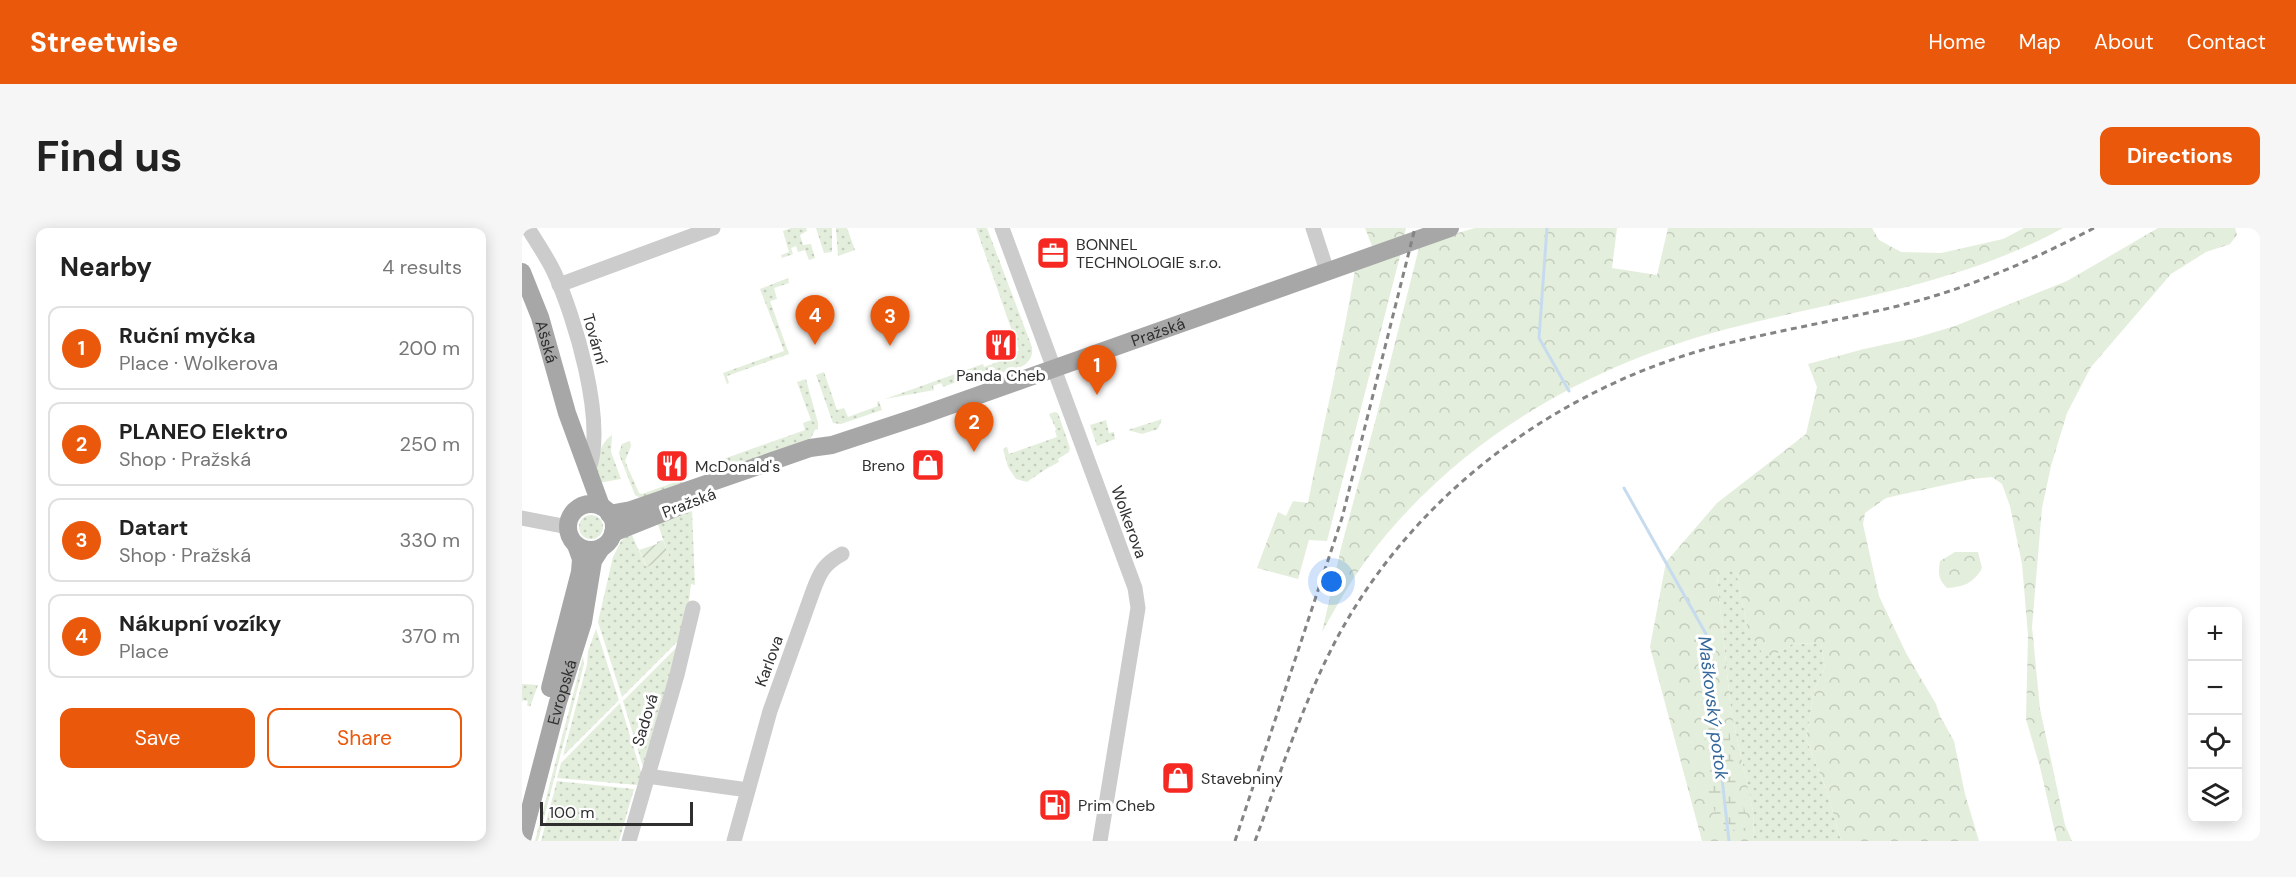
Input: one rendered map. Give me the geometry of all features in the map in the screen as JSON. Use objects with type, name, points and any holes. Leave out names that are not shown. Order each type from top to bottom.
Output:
[{"type":"main road","name":"Pražská","points":[[605,510],[631,510],[810,448],[832,445],[1450,228]]},
{"type":"main road","name":"Ašská","points":[[522,272],[547,339],[567,413],[605,510]]},
{"type":"main road","name":"Ašská","points":[[567,413],[568,430],[584,489],[580,507]]},
{"type":"main road","name":"Pražská","points":[[608,540],[814,456],[832,445]]},
{"type":"main road","points":[[588,504],[605,510],[614,526],[608,540],[589,550],[576,545],[571,540],[568,527],[572,514],[588,504]]},
{"type":"main road","name":"Evropská","points":[[522,840],[558,702],[581,629],[593,561],[608,540]]},
{"type":"main road","name":"Evropská","points":[[522,795],[580,572],[581,559],[576,545]]},
{"type":"street","name":"Tovární","points":[[528,228],[559,285],[590,388],[594,446],[589,469]]},
{"type":"street","points":[[559,285],[712,228]]},
{"type":"street","name":"Wolkerova","points":[[1002,228],[1134,588],[1138,608],[1100,841]]},
{"type":"street","points":[[1313,228],[1327,271]]},
{"type":"street","points":[[522,518],[568,527]]},
{"type":"street","name":"Karlova","points":[[734,841],[770,711],[820,572],[829,561],[842,554]]},
{"type":"street","name":"Sadová","points":[[629,841],[677,675],[693,608]]},
{"type":"street","points":[[647,776],[748,790]]},
{"type":"green space","points":[[791,228],[806,228],[807,231],[800,235],[803,245],[811,244],[815,258],[809,260],[805,250],[798,252],[796,246],[791,248],[793,254],[782,258],[781,255],[789,252],[783,231]]},
{"type":"green space","points":[[816,228],[832,228],[832,252],[824,253]]},
{"type":"green space","points":[[836,228],[847,228],[855,250],[838,256]]},
{"type":"green space","points":[[976,228],[987,228],[1032,347],[1031,356],[1027,363],[1009,371],[970,377],[943,387],[941,383],[933,386],[934,390],[885,399],[983,364],[984,367],[998,362],[998,359],[1019,351]]},
{"type":"green space","points":[[1365,228],[1406,228],[1404,237],[1372,246]]},
{"type":"green space","points":[[1475,228],[1617,228],[1612,268],[1657,275],[1668,228],[1872,228],[1879,240],[1901,252],[1941,253],[2003,239],[2024,228],[2063,228],[2025,247],[1947,276],[1688,340],[1635,359],[1584,382],[1534,409],[1488,440],[1444,475],[1404,515],[1367,559],[1322,632],[1342,544],[1420,244]]},
{"type":"green space","points":[[2158,228],[2235,228],[2237,235],[2230,244],[2206,252],[2171,274],[2091,367],[2067,413],[2051,466],[2042,508],[2032,627],[2040,709],[2065,825],[2072,841],[2057,841],[2026,719],[2028,635],[2022,564],[2010,506],[2002,484],[1992,477],[1972,479],[1886,498],[1865,513],[1863,524],[1879,596],[1906,653],[1936,704],[1954,741],[1965,794],[1979,841],[1841,841],[1827,791],[1806,739],[1815,688],[1825,668],[1821,643],[1792,644],[1773,656],[1762,653],[1747,626],[1737,575],[1729,568],[1717,577],[1731,711],[1753,811],[1754,841],[1702,841],[1650,647],[1666,562],[1717,503],[1806,434],[1817,387],[1808,364],[1955,326],[2067,281]]},
{"type":"green space","points":[[1401,252],[1327,541],[1309,540],[1298,579],[1257,568],[1278,512],[1286,516],[1293,501],[1308,503],[1355,270]]},
{"type":"green space","points":[[788,278],[789,283],[774,288],[777,299],[770,301],[789,354],[727,376],[729,383],[727,384],[723,373],[784,351],[760,289]]},
{"type":"green space","points":[[824,372],[837,410],[844,408],[848,417],[878,406],[879,401],[882,410],[841,424],[833,423],[816,375]]},
{"type":"green space","points":[[806,379],[818,423],[818,429],[811,438],[707,477],[718,461],[805,430],[803,423],[811,420],[797,382]]},
{"type":"green space","points":[[1058,413],[1070,448],[1069,452],[1058,459],[1059,462],[1027,482],[1016,479],[1008,467],[1003,449],[1007,447],[1009,454],[1057,437],[1049,414]]},
{"type":"green space","points":[[1162,419],[1158,429],[1142,434],[1128,430]]},
{"type":"green space","points":[[1106,420],[1109,433],[1114,432],[1115,439],[1097,446],[1090,425]]},
{"type":"green space","points":[[612,435],[611,452],[621,479],[598,483],[600,450]]},
{"type":"green space","points":[[630,441],[631,446],[625,461],[639,493],[642,494],[681,480],[687,483],[642,499],[635,495],[619,453],[622,444]]},
{"type":"green space","points":[[692,509],[695,585],[691,584],[686,625],[681,638],[622,697],[598,622],[613,557],[621,541],[631,533],[646,566],[669,556],[657,522]]},
{"type":"green space","points":[[591,515],[600,518],[603,527],[600,536],[591,539],[582,536],[579,527],[582,518]]},
{"type":"green space","points":[[663,540],[669,556],[647,567],[639,550]]},
{"type":"green space","points":[[1955,552],[1978,552],[1982,568],[1968,583],[1947,588],[1939,576],[1940,561]]},
{"type":"green space","points":[[1729,567],[1737,575],[1747,626],[1773,656],[1792,644],[1821,643],[1825,668],[1815,688],[1806,739],[1827,791],[1841,841],[1754,841],[1753,811],[1731,711],[1717,577]]},
{"type":"green space","points":[[596,629],[619,700],[563,756],[587,664],[588,651]]},
{"type":"green space","points":[[680,644],[644,770],[623,701]]},
{"type":"green space","points":[[583,656],[584,664],[538,841],[535,841]]},
{"type":"green space","points":[[522,684],[538,685],[530,707],[527,705],[528,701],[523,700],[522,702]]},
{"type":"green space","points":[[620,703],[642,775],[637,785],[557,778],[561,763]]},
{"type":"green space","points":[[1702,723],[1729,724],[1731,751],[1738,780],[1734,788],[1744,807],[1748,831],[1723,829],[1712,805],[1707,785],[1710,770]]},
{"type":"green space","points":[[557,781],[634,789],[619,841],[541,841]]},
{"type":"waterway","name":"Maškovský potok","points":[[1547,228],[1539,338],[1569,391]]},
{"type":"waterway","name":"Maškovský potok","points":[[1624,488],[1706,634],[1729,841]]},
{"type":"railway","points":[[1235,841],[1342,518],[1415,228]]},
{"type":"railway","points":[[1255,841],[1324,664],[1368,588],[1405,539],[1447,495],[1494,455],[1545,420],[1598,391],[1655,366],[1713,347],[1924,299],[1974,283],[2022,263],[2094,228]]},
{"type":"place","name":"BONNEL TECHNOLOGIE s.r.o.","points":[[1053,253]]},
{"type":"place","name":"Nákupní vozíky","points":[[815,345]]},
{"type":"place","name":"Panda Cheb","points":[[1001,345]]},
{"type":"place","name":"Datart","points":[[890,346]]},
{"type":"place","name":"Ruční myčka","points":[[1097,395]]},
{"type":"place","name":"PLANEO Elektro","points":[[974,452]]},
{"type":"place","name":"Breno","points":[[928,465]]},
{"type":"place","name":"McDonald's","points":[[672,466]]},
{"type":"place","name":"Stavebniny","points":[[1178,778]]},
{"type":"place","name":"Prim Cheb","points":[[1055,805]]}]
